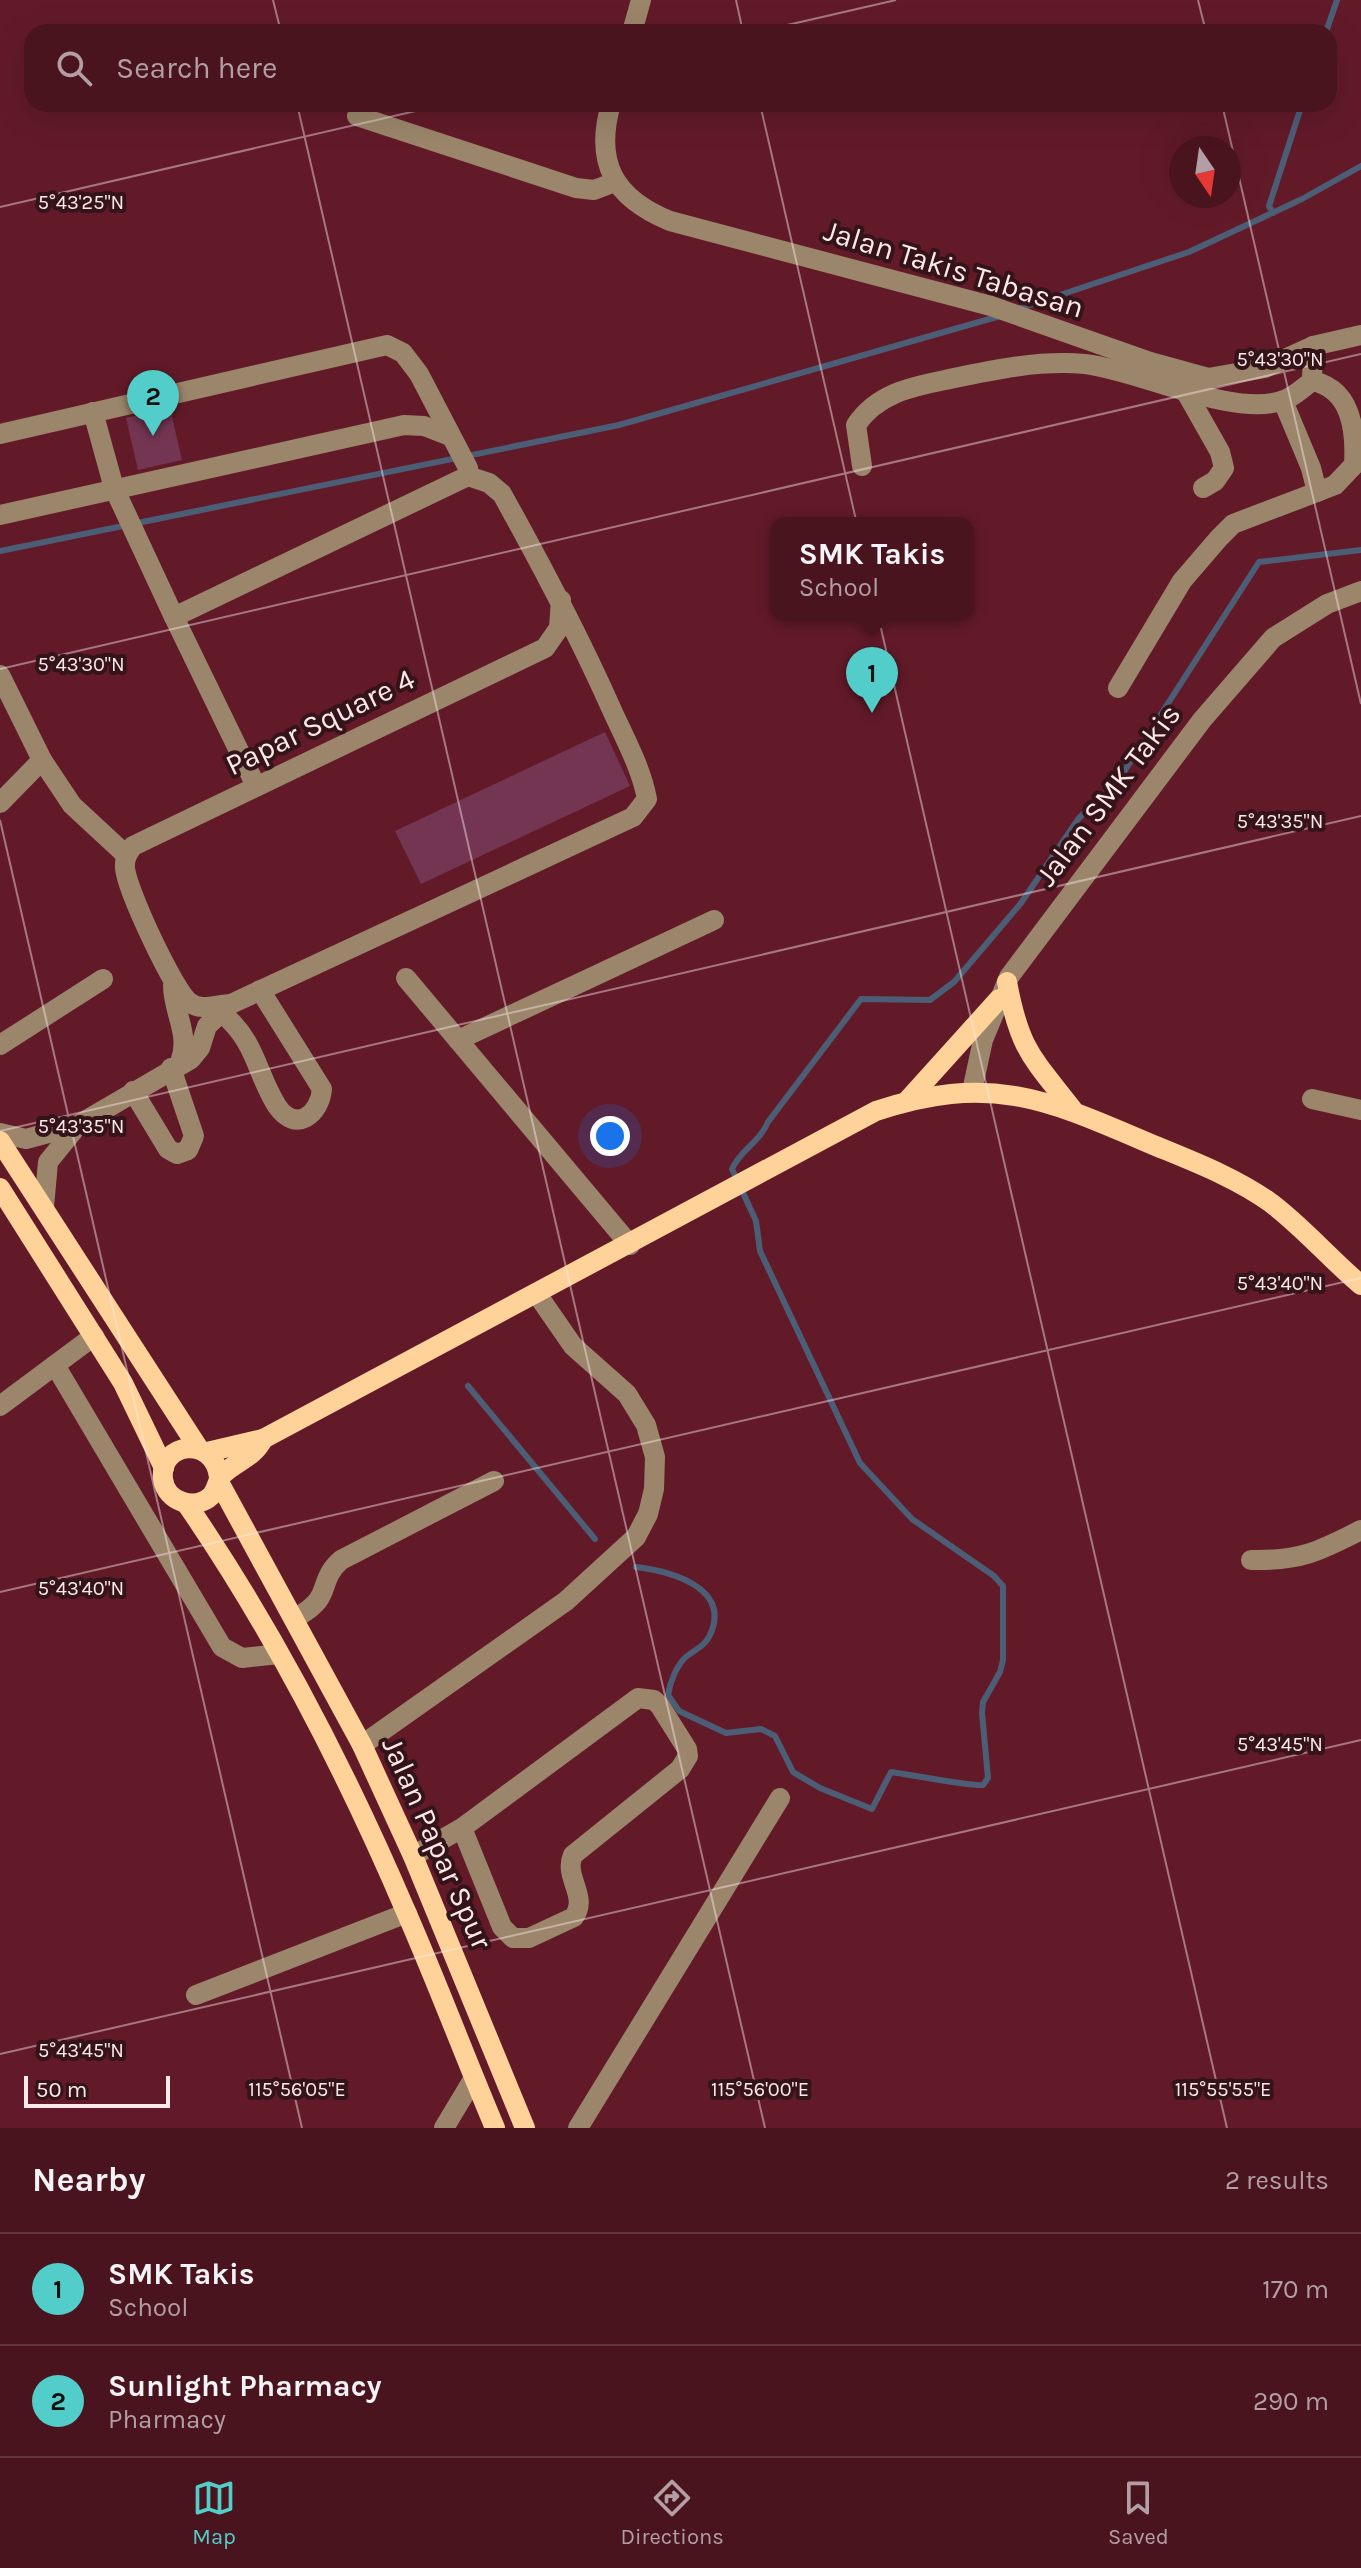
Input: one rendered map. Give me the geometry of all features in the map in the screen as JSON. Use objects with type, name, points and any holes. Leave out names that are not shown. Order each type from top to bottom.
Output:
[{"type":"main road","points":[[907,1101],[1003,990]]},
{"type":"main road","points":[[1003,990],[1020,1040],[1039,1070],[1073,1111]]},
{"type":"main road","points":[[164,1468],[173,1454],[190,1447],[203,1450],[263,1439],[720,1197],[845,1127],[907,1101],[972,1091],[1021,1095],[1073,1111],[1218,1172],[1268,1201],[1361,1285]]},
{"type":"main road","points":[[0,1141],[146,1366],[218,1467],[219,1480]]},
{"type":"main road","points":[[0,1188],[123,1383],[164,1468],[165,1486],[170,1494],[186,1503],[202,1501],[219,1480],[258,1451],[263,1439]]},
{"type":"main road","name":"Jalan Papar Spur","points":[[219,1480],[362,1745],[413,1856],[525,2128]]},
{"type":"main road","name":"Jalan Papar Spur","points":[[186,1503],[254,1609],[333,1753],[407,1913],[495,2128]]},
{"type":"street","points":[[634,24],[641,0]]},
{"type":"street","points":[[357,116],[576,188],[594,190],[615,182],[607,162],[604,136],[609,112]]},
{"type":"street","name":"Jalan Takis Tabasan","points":[[615,182],[649,213],[670,221],[991,306],[1150,362],[1208,378],[1265,368],[1313,346],[1361,335]]},
{"type":"street","points":[[0,434],[387,345],[403,353],[419,374],[461,457]]},
{"type":"street","points":[[1312,381],[1313,346]]},
{"type":"street","points":[[862,466],[856,425],[869,406],[937,381],[1022,364],[1074,364],[1138,376],[1186,392],[1259,405],[1283,401],[1312,381],[1327,384],[1351,414],[1354,465],[1335,485],[1233,524],[1182,581],[1118,688]]},
{"type":"street","points":[[395,427],[414,409],[419,374]]},
{"type":"street","points":[[1186,392],[1220,452],[1224,468],[1215,481],[1203,488]]},
{"type":"street","points":[[1283,401],[1311,468],[1317,492]]},
{"type":"street","points":[[93,412],[114,488],[124,511],[256,786]]},
{"type":"street","points":[[0,515],[395,427],[424,426],[461,457],[479,478],[502,494],[561,600],[592,664],[647,799],[639,812],[260,990],[227,1009],[207,1026],[196,1053],[78,1125],[26,1139],[0,1133]]},
{"type":"street","points":[[174,617],[461,457]]},
{"type":"street","name":"Jalan SMK Takis","points":[[972,1091],[983,1040],[1003,990],[1028,948],[1245,668],[1273,638],[1297,621],[1361,591]]},
{"type":"street","points":[[545,648],[559,628],[561,600]]},
{"type":"street","points":[[545,648],[570,649],[592,664]]},
{"type":"street","name":"Papar Square 4","points":[[126,855],[143,839],[545,648]]},
{"type":"street","points":[[0,675],[42,760],[72,805],[126,855],[125,873],[173,985],[193,1005],[227,1009],[248,1040],[277,1106],[287,1117],[300,1121],[309,1118],[320,1105],[322,1089],[260,990]]},
{"type":"street","points":[[0,803],[42,760]]},
{"type":"street","points":[[458,1040],[714,920]]},
{"type":"street","points":[[406,978],[630,1245]]},
{"type":"street","points":[[0,1045],[103,979]]},
{"type":"street","points":[[133,1091],[168,1149],[177,1154],[188,1150],[194,1136],[175,1065],[186,1043],[173,1000],[173,985]]},
{"type":"street","points":[[1312,1099],[1361,1110]]},
{"type":"street","points":[[44,1207],[48,1162],[78,1125]]},
{"type":"street","points":[[362,1745],[566,1601],[636,1537],[648,1514],[654,1489],[655,1457],[646,1425],[627,1394],[573,1346],[537,1294]]},
{"type":"street","points":[[0,1406],[94,1336]]},
{"type":"street","points":[[55,1365],[222,1647],[242,1658],[279,1654]]},
{"type":"street","points":[[295,1618],[321,1601],[333,1568],[341,1560],[494,1481]]},
{"type":"street","points":[[1251,1560],[1288,1561],[1318,1552],[1361,1530]]},
{"type":"street","points":[[413,1856],[462,1828],[638,1698],[654,1700],[660,1706],[687,1749],[688,1756],[680,1769],[573,1855],[570,1867],[580,1903],[574,1917],[529,1938],[513,1938],[502,1927],[462,1828]]},
{"type":"street","points":[[578,2128],[780,1798]]},
{"type":"street","points":[[196,1995],[407,1913]]},
{"type":"street","points":[[444,2128],[474,2078]]},
{"type":"building","points":[[170,408],[182,460],[138,470],[126,418]]},
{"type":"building","points":[[605,732],[630,786],[421,884],[395,831]]},
{"type":"waterway","points":[[1329,24],[1337,0]]},
{"type":"waterway","points":[[1273,213],[1269,206],[1299,112]]},
{"type":"waterway","points":[[1018,309],[1189,252],[1302,199],[1361,166]]},
{"type":"waterway","points":[[0,551],[619,425],[1000,316]]},
{"type":"waterway","points":[[636,1567],[694,1584],[705,1593],[712,1605],[714,1618],[710,1635],[703,1645],[683,1659],[670,1685],[668,1695],[679,1711],[726,1733],[761,1729],[775,1736],[793,1772],[820,1788],[872,1809],[891,1772],[977,1785],[983,1785],[988,1778],[982,1713],[983,1702],[1000,1672],[1003,1660],[1003,1586],[994,1576],[912,1519],[860,1463],[760,1251],[756,1221],[732,1169],[861,999],[930,1000],[954,982],[1021,903],[1079,818],[1118,781],[1259,562],[1361,550]]},
{"type":"waterway","points":[[468,1386],[595,1539]]},
{"type":"place","name":"Sunlight Pharmacy","points":[[153,436]]},
{"type":"place","name":"SMK Takis","points":[[872,713]]}]
